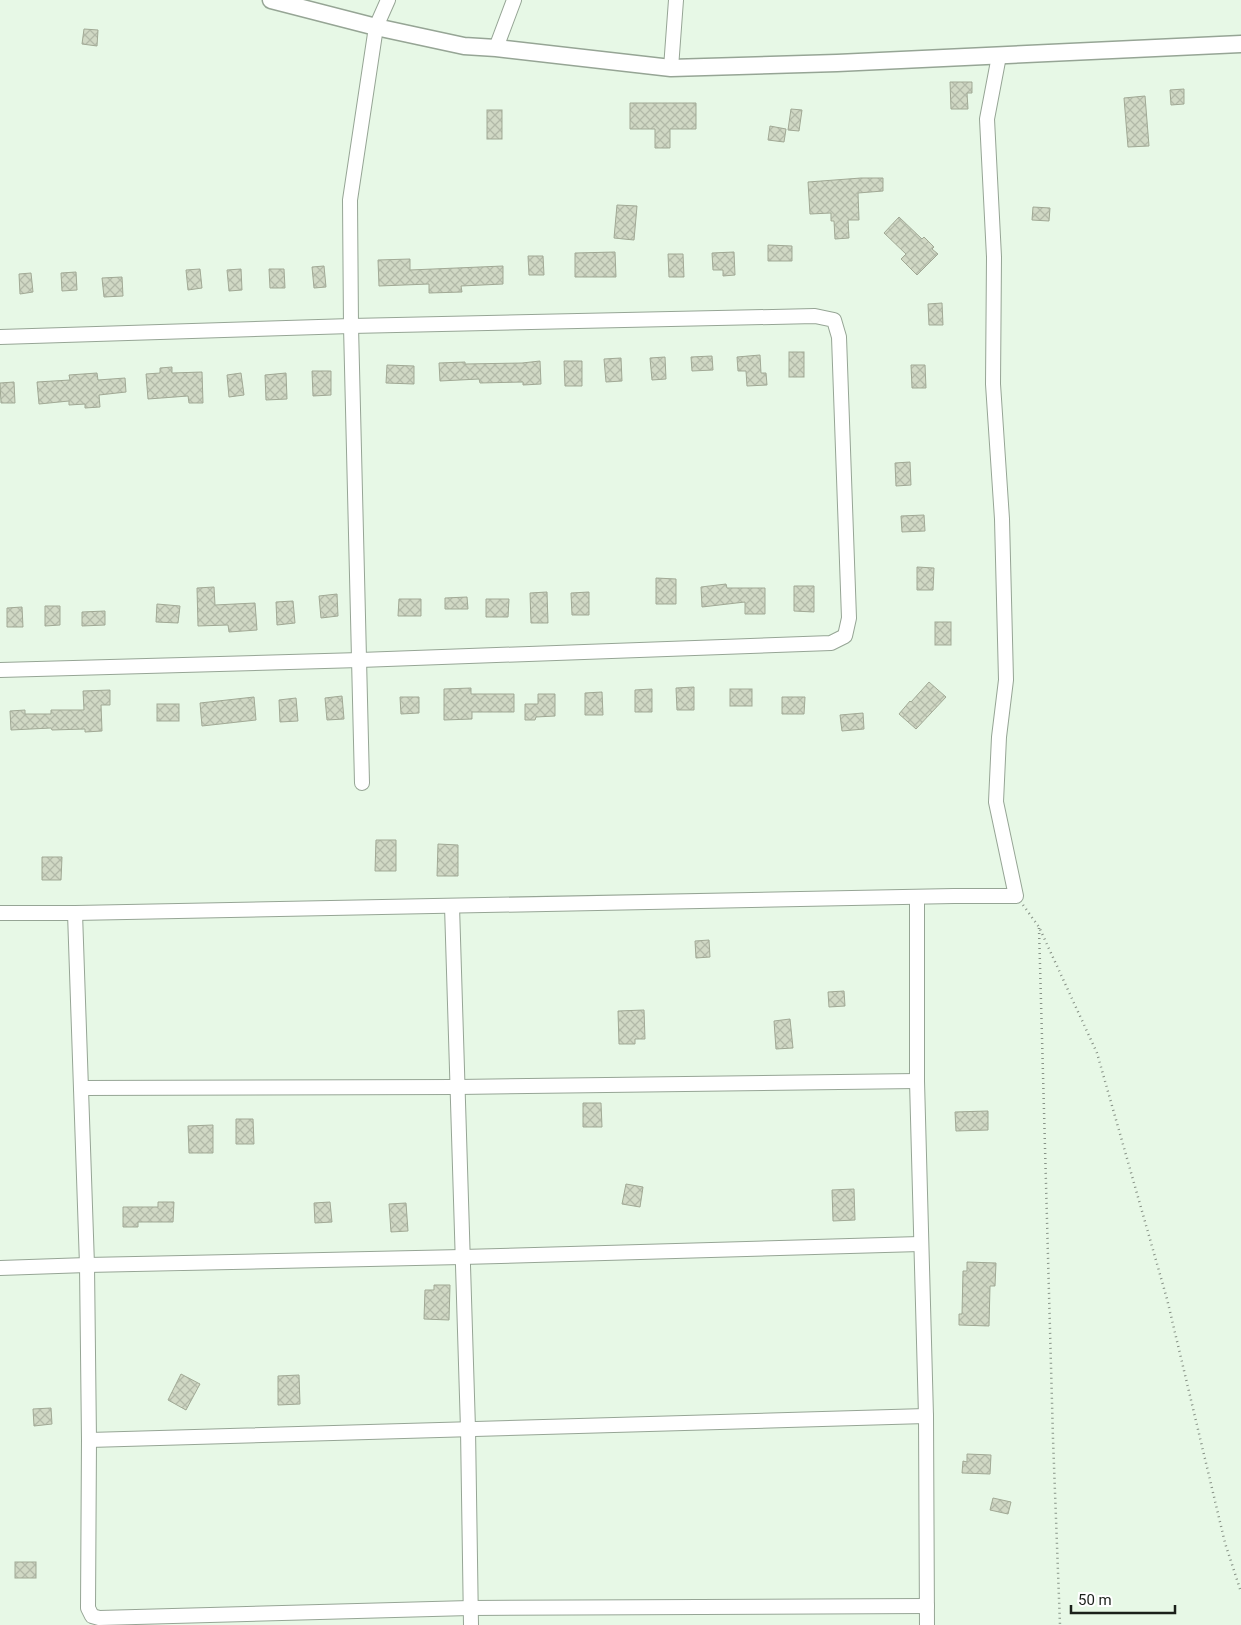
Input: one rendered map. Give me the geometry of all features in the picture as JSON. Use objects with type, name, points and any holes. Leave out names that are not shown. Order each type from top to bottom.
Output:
[{"type":"street","points":[[271,0],[376,27],[464,46],[671,68],[837,63],[1241,44]]},
{"type":"street","points":[[362,783],[351,326],[350,200],[376,27],[388,0]]},
{"type":"street","points":[[496,48],[514,0]]},
{"type":"street","points":[[671,68],[676,0]]},
{"type":"street","points":[[0,914],[1016,896],[996,802],[1006,680],[1002,529],[993,384],[994,257],[987,119],[999,56]]},
{"type":"street","points":[[0,337],[351,326],[815,316],[834,320],[839,337],[849,608],[845,636],[830,643],[360,660],[0,670]]},
{"type":"street","points":[[917,897],[917,1081],[926,1416],[927,1625]]},
{"type":"street","points":[[452,906],[468,1430],[471,1625]]},
{"type":"street","points":[[75,913],[87,1265],[88,1608],[92,1616],[100,1618],[470,1608],[926,1606]]},
{"type":"street","points":[[82,1088],[458,1087],[917,1081]]},
{"type":"street","points":[[0,1268],[920,1244]]},
{"type":"street","points":[[89,1440],[926,1416]]},
{"type":"path","points":[[1016,896],[1039,926],[1097,1054],[1167,1299],[1225,1543],[1241,1592]]},
{"type":"path","points":[[1039,926],[1052,1439],[1060,1625]]},
{"type":"building","points":[[84,29],[98,30],[97,46],[82,44]]},
{"type":"building","points":[[950,82],[972,82],[972,93],[967,93],[968,109],[951,109]]},
{"type":"building","points":[[1184,89],[1184,104],[1171,105],[1170,90]]},
{"type":"building","points":[[1145,96],[1149,146],[1128,147],[1124,98]]},
{"type":"building","points":[[630,103],[696,103],[696,129],[670,129],[670,148],[655,148],[655,129],[630,129]]},
{"type":"building","points":[[791,109],[802,110],[799,131],[788,130]]},
{"type":"building","points":[[487,110],[502,110],[502,139],[487,139]]},
{"type":"building","points":[[770,126],[786,129],[784,142],[768,140]]},
{"type":"building","points":[[883,178],[883,191],[858,193],[859,220],[848,220],[849,238],[835,239],[834,221],[831,221],[831,213],[810,214],[808,182]]},
{"type":"building","points":[[617,205],[637,206],[634,240],[614,238]]},
{"type":"building","points":[[1033,207],[1050,208],[1049,221],[1032,220]]},
{"type":"building","points":[[899,217],[922,239],[924,237],[938,254],[917,275],[901,259],[906,254],[884,233]]},
{"type":"building","points":[[768,245],[792,246],[792,261],[768,261]]},
{"type":"building","points":[[615,252],[616,277],[575,277],[575,253]]},
{"type":"building","points":[[734,252],[735,275],[723,276],[723,270],[713,270],[712,253]]},
{"type":"building","points":[[668,254],[683,254],[684,277],[669,277]]},
{"type":"building","points":[[528,256],[543,256],[544,275],[529,275]]},
{"type":"building","points":[[410,259],[410,270],[503,266],[503,284],[461,286],[462,292],[429,293],[429,284],[379,286],[378,260]]},
{"type":"building","points":[[324,266],[326,287],[314,288],[312,267]]},
{"type":"building","points":[[200,269],[202,288],[188,290],[186,270]]},
{"type":"building","points":[[241,269],[242,290],[229,291],[227,270]]},
{"type":"building","points":[[269,269],[284,269],[285,288],[270,288]]},
{"type":"building","points":[[76,272],[77,290],[62,291],[61,273]]},
{"type":"building","points":[[31,273],[33,292],[20,294],[19,274]]},
{"type":"building","points":[[122,277],[123,296],[104,297],[102,278]]},
{"type":"building","points":[[942,303],[943,325],[929,325],[928,304]]},
{"type":"building","points":[[789,352],[804,352],[804,377],[789,377]]},
{"type":"building","points":[[760,355],[761,373],[766,373],[767,385],[747,386],[746,371],[738,371],[737,357]]},
{"type":"building","points":[[712,356],[713,370],[692,371],[691,357]]},
{"type":"building","points":[[665,357],[666,379],[652,380],[650,358]]},
{"type":"building","points":[[621,358],[622,381],[606,382],[604,359]]},
{"type":"building","points":[[540,361],[541,384],[523,385],[523,382],[480,383],[479,379],[440,381],[439,363],[522,363]]},
{"type":"building","points":[[564,361],[582,361],[582,386],[565,386]]},
{"type":"building","points":[[387,365],[414,366],[414,384],[386,383]]},
{"type":"building","points":[[911,365],[925,365],[926,388],[912,388]]},
{"type":"building","points":[[172,367],[172,373],[202,372],[203,403],[189,403],[188,396],[148,399],[146,374],[160,373],[160,368]]},
{"type":"building","points":[[312,371],[331,371],[331,395],[313,396]]},
{"type":"building","points":[[97,373],[98,380],[125,378],[126,392],[99,395],[100,407],[85,408],[85,404],[69,405],[69,401],[39,404],[37,382],[70,380],[69,375]]},
{"type":"building","points":[[241,373],[244,395],[229,397],[227,375]]},
{"type":"building","points":[[286,373],[287,399],[266,400],[265,375]]},
{"type":"building","points":[[14,382],[15,403],[1,403],[0,383]]},
{"type":"building","points":[[910,462],[911,485],[896,486],[895,463]]},
{"type":"building","points":[[924,515],[925,531],[902,532],[901,516]]},
{"type":"building","points":[[917,567],[934,568],[933,590],[917,590]]},
{"type":"building","points":[[656,578],[676,579],[676,604],[656,604]]},
{"type":"building","points":[[726,584],[727,588],[765,588],[765,614],[745,614],[745,602],[702,607],[701,587]]},
{"type":"building","points":[[794,586],[814,586],[814,612],[794,611]]},
{"type":"building","points":[[214,587],[215,605],[255,603],[257,630],[229,632],[228,625],[198,626],[197,588]]},
{"type":"building","points":[[547,592],[548,623],[531,623],[530,593]]},
{"type":"building","points":[[589,592],[589,615],[572,615],[571,593]]},
{"type":"building","points":[[337,594],[338,616],[321,618],[319,596]]},
{"type":"building","points":[[467,597],[468,609],[445,609],[445,598]]},
{"type":"building","points":[[399,599],[421,599],[421,616],[398,616]]},
{"type":"building","points":[[486,599],[509,599],[508,617],[486,617]]},
{"type":"building","points":[[293,601],[295,623],[277,625],[276,602]]},
{"type":"building","points":[[157,604],[180,606],[178,623],[156,622]]},
{"type":"building","points":[[45,606],[60,606],[60,625],[45,626]]},
{"type":"building","points":[[22,607],[23,627],[7,627],[7,608]]},
{"type":"building","points":[[105,611],[105,625],[82,626],[82,612]]},
{"type":"building","points":[[935,622],[951,622],[951,645],[935,645]]},
{"type":"building","points":[[929,682],[946,697],[916,729],[899,714]]},
{"type":"building","points":[[694,687],[694,710],[677,710],[676,688]]},
{"type":"building","points":[[471,688],[471,694],[514,694],[514,712],[472,712],[472,719],[444,720],[444,689]]},
{"type":"building","points":[[652,689],[652,712],[635,712],[635,690]]},
{"type":"building","points":[[730,689],[752,689],[752,706],[730,706]]},
{"type":"building","points":[[110,690],[110,705],[101,705],[102,731],[85,732],[85,729],[52,730],[51,728],[11,730],[10,711],[25,710],[25,714],[51,714],[51,710],[84,710],[83,691]]},
{"type":"building","points":[[602,692],[603,715],[585,715],[585,693]]},
{"type":"building","points":[[538,694],[555,694],[555,716],[536,717],[535,720],[525,720],[525,704],[538,704]]},
{"type":"building","points":[[342,696],[344,719],[327,720],[325,698]]},
{"type":"building","points":[[254,697],[256,720],[202,726],[200,703]]},
{"type":"building","points":[[400,697],[419,697],[419,713],[401,714]]},
{"type":"building","points":[[782,697],[805,697],[804,714],[782,714]]},
{"type":"building","points":[[296,698],[298,721],[280,722],[279,700]]},
{"type":"building","points":[[157,704],[179,704],[179,721],[157,721]]},
{"type":"building","points":[[863,713],[864,729],[842,731],[840,715]]},
{"type":"building","points":[[376,840],[396,840],[396,871],[375,871]]},
{"type":"building","points":[[438,844],[458,845],[458,876],[437,876]]},
{"type":"building","points":[[42,857],[62,857],[61,880],[42,880]]},
{"type":"building","points":[[709,940],[710,957],[696,958],[695,941]]},
{"type":"building","points":[[844,991],[845,1006],[829,1007],[828,992]]},
{"type":"building","points":[[644,1010],[645,1039],[635,1039],[635,1044],[619,1044],[618,1011]]},
{"type":"building","points":[[790,1019],[793,1048],[776,1049],[774,1021]]},
{"type":"building","points":[[583,1103],[601,1103],[602,1127],[583,1127]]},
{"type":"building","points":[[988,1111],[988,1130],[956,1131],[955,1112]]},
{"type":"building","points":[[236,1119],[253,1119],[254,1144],[236,1144]]},
{"type":"building","points":[[213,1125],[213,1153],[189,1153],[188,1126]]},
{"type":"building","points":[[626,1184],[643,1187],[640,1207],[622,1204]]},
{"type":"building","points":[[854,1189],[855,1220],[833,1221],[832,1190]]},
{"type":"building","points":[[158,1202],[174,1202],[173,1222],[138,1222],[138,1227],[123,1227],[123,1207],[158,1207]]},
{"type":"building","points":[[330,1202],[332,1222],[315,1223],[314,1203]]},
{"type":"building","points":[[406,1203],[408,1231],[391,1232],[389,1204]]},
{"type":"building","points":[[967,1262],[996,1263],[995,1286],[990,1286],[989,1326],[959,1325],[959,1314],[962,1314],[963,1271],[967,1271]]},
{"type":"building","points":[[434,1285],[450,1285],[449,1320],[424,1319],[425,1290],[434,1290]]},
{"type":"building","points":[[181,1374],[200,1384],[186,1410],[168,1400]]},
{"type":"building","points":[[299,1375],[300,1404],[278,1405],[278,1376]]},
{"type":"building","points":[[51,1408],[52,1424],[34,1426],[33,1409]]},
{"type":"building","points":[[967,1454],[991,1455],[990,1474],[962,1473],[963,1461],[967,1462]]},
{"type":"building","points":[[993,1498],[1011,1502],[1008,1514],[990,1510]]},
{"type":"building","points":[[15,1562],[36,1562],[36,1578],[15,1578]]}]
